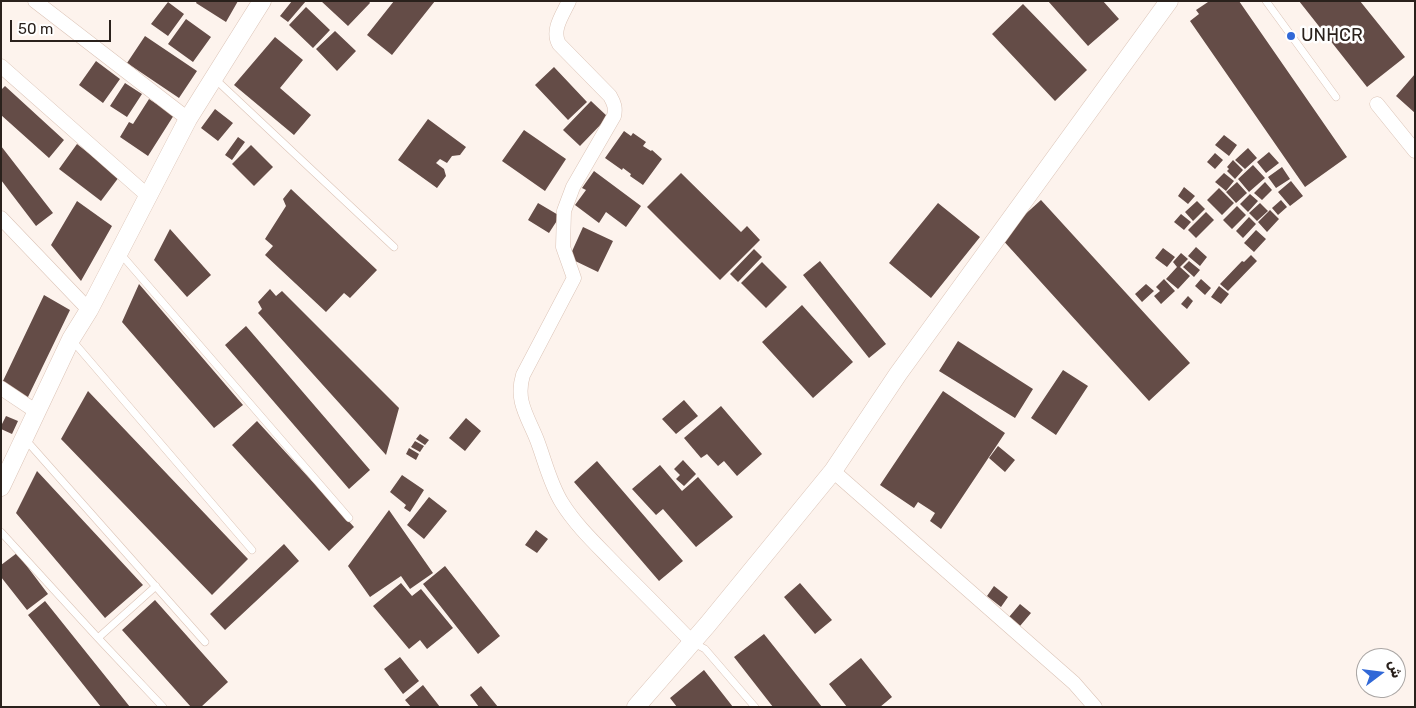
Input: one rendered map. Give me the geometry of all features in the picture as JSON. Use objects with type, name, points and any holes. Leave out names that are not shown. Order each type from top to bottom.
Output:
[{"type":"street","points":[[34,1],[188,119]]},
{"type":"street","points":[[1,487],[71,339],[89,310],[188,119],[262,1]]},
{"type":"street","points":[[569,1],[557,30],[557,40],[610,96],[615,110],[614,116],[573,187],[564,212],[563,248],[574,278],[523,375],[520,385],[521,404],[537,441],[552,484],[571,518],[692,642]]},
{"type":"street","points":[[636,707],[833,471],[898,374],[1169,1]]},
{"type":"street","points":[[1,66],[148,196]]},
{"type":"street","points":[[1377,104],[1415,151]]},
{"type":"street","points":[[1,218],[89,310]]},
{"type":"street","points":[[1,388],[37,412]]},
{"type":"street","points":[[833,471],[1074,684],[1095,707]]},
{"type":"lane","points":[[1266,1],[1336,97]]},
{"type":"lane","points":[[214,78],[394,247]]},
{"type":"lane","points":[[119,251],[349,518]]},
{"type":"lane","points":[[71,339],[252,550]]},
{"type":"lane","points":[[25,439],[206,642]]},
{"type":"lane","points":[[1,532],[163,707]]},
{"type":"lane","points":[[98,638],[156,586]]},
{"type":"lane","points":[[692,642],[705,650],[755,707]]},
{"type":"building","points":[[197,1],[238,1],[226,22],[196,3]]},
{"type":"building","points":[[292,1],[306,1],[288,22],[280,16]]},
{"type":"building","points":[[321,1],[369,1],[370,3],[348,26]]},
{"type":"building","points":[[394,1],[435,1],[392,55],[367,35]]},
{"type":"building","points":[[1048,1],[1103,1],[1119,19],[1088,46]]},
{"type":"building","points":[[1207,1],[1239,1],[1347,157],[1305,187],[1190,21],[1199,14],[1196,10]]},
{"type":"building","points":[[1299,1],[1360,1],[1405,57],[1367,87]]},
{"type":"building","points":[[168,2],[184,14],[168,36],[151,24]]},
{"type":"building","points":[[1023,4],[1087,70],[1055,101],[992,34]]},
{"type":"building","points":[[306,7],[330,30],[313,48],[289,25]]},
{"type":"building","points":[[186,19],[211,37],[193,62],[168,44]]},
{"type":"building","points":[[335,31],[356,51],[337,71],[316,49]]},
{"type":"building","points":[[145,36],[197,71],[179,98],[127,63]]},
{"type":"building","points":[[275,37],[303,60],[280,88],[311,115],[294,135],[234,85]]},
{"type":"building","points":[[96,61],[120,79],[103,103],[79,85]]},
{"type":"building","points":[[554,67],[587,102],[568,120],[535,85]]},
{"type":"building","points":[[1415,74],[1415,113],[1396,96]]},
{"type":"building","points":[[125,83],[142,94],[127,117],[110,106]]},
{"type":"building","points":[[5,86],[64,140],[49,158],[1,115],[1,90]]},
{"type":"building","points":[[149,99],[174,115],[148,156],[120,137],[129,122],[133,124]]},
{"type":"building","points":[[591,101],[608,117],[580,146],[563,130]]},
{"type":"building","points":[[215,109],[233,123],[218,141],[201,128]]},
{"type":"building","points":[[428,119],[466,147],[460,155],[452,156],[447,163],[440,159],[436,163],[444,169],[446,176],[437,188],[398,160]]},
{"type":"building","points":[[524,130],[566,159],[545,191],[502,161]]},
{"type":"building","points":[[624,131],[631,136],[633,133],[646,142],[643,146],[652,150],[662,159],[643,185],[630,176],[631,174],[623,168],[622,170],[605,158]]},
{"type":"building","points":[[1224,135],[1237,145],[1229,156],[1215,145]]},
{"type":"building","points":[[238,137],[245,142],[232,160],[225,155]]},
{"type":"building","points":[[77,144],[119,177],[101,201],[59,169]]},
{"type":"building","points":[[251,145],[273,167],[254,186],[232,164]]},
{"type":"building","points":[[1,146],[53,213],[36,226],[1,180]]},
{"type":"building","points":[[1248,148],[1257,158],[1245,169],[1235,160]]},
{"type":"building","points":[[1269,152],[1279,163],[1266,173],[1257,162]]},
{"type":"building","points":[[1215,153],[1223,160],[1215,169],[1207,162]]},
{"type":"building","points":[[1233,160],[1243,170],[1235,179],[1227,171],[1229,169],[1227,167]]},
{"type":"building","points":[[1253,165],[1265,178],[1249,192],[1238,179]]},
{"type":"building","points":[[1282,167],[1290,179],[1276,188],[1268,177]]},
{"type":"building","points":[[594,171],[641,206],[626,227],[606,212],[599,223],[575,205],[586,190],[582,188]]},
{"type":"building","points":[[681,173],[741,232],[747,226],[760,240],[720,280],[647,207]]},
{"type":"building","points":[[1224,173],[1234,181],[1226,191],[1215,182]]},
{"type":"building","points":[[1291,181],[1303,196],[1290,206],[1278,192]]},
{"type":"building","points":[[1237,182],[1247,193],[1236,203],[1226,192]]},
{"type":"building","points":[[1265,182],[1272,190],[1262,200],[1254,193]]},
{"type":"building","points":[[1184,187],[1195,196],[1188,204],[1178,196]]},
{"type":"building","points":[[1219,188],[1234,203],[1222,215],[1207,200]]},
{"type":"building","points":[[291,189],[377,270],[350,298],[344,293],[326,312],[265,255],[273,246],[265,239],[286,206],[283,199]]},
{"type":"building","points":[[1250,194],[1258,201],[1248,212],[1240,204]]},
{"type":"building","points":[[1041,200],[1190,363],[1149,401],[1000,237]]},
{"type":"building","points":[[1281,200],[1287,207],[1278,215],[1272,208]]},
{"type":"building","points":[[77,201],[112,226],[81,281],[51,245]]},
{"type":"building","points":[[1197,201],[1205,209],[1193,221],[1185,212]]},
{"type":"building","points":[[538,203],[560,216],[549,233],[528,220]]},
{"type":"building","points":[[938,203],[980,237],[931,298],[889,263]]},
{"type":"building","points":[[1260,203],[1268,211],[1257,221],[1249,213]]},
{"type":"building","points":[[1237,206],[1246,215],[1232,229],[1223,220]]},
{"type":"building","points":[[1270,210],[1279,219],[1267,232],[1258,222]]},
{"type":"building","points":[[1206,212],[1214,220],[1196,238],[1188,230]]},
{"type":"building","points":[[1181,214],[1191,222],[1184,230],[1174,222]]},
{"type":"building","points":[[1249,217],[1256,224],[1243,238],[1236,231]]},
{"type":"building","points":[[583,227],[613,241],[598,272],[569,258]]},
{"type":"building","points":[[170,229],[211,275],[187,297],[154,260]]},
{"type":"building","points":[[1256,230],[1266,239],[1254,252],[1244,243]]},
{"type":"building","points":[[1196,247],[1207,257],[1200,266],[1188,256]]},
{"type":"building","points":[[1163,248],[1175,257],[1167,267],[1155,258]]},
{"type":"building","points":[[754,249],[762,257],[738,282],[730,274]]},
{"type":"building","points":[[1181,253],[1188,259],[1180,267],[1190,276],[1178,289],[1166,279],[1177,267],[1173,262]]},
{"type":"building","points":[[1251,255],[1257,261],[1228,291],[1220,284],[1242,261],[1244,262]]},
{"type":"building","points":[[820,261],[886,344],[869,358],[803,275]]},
{"type":"building","points":[[1189,261],[1200,270],[1194,277],[1183,267]]},
{"type":"building","points":[[762,262],[787,287],[766,308],[741,283]]},
{"type":"building","points":[[1164,279],[1175,291],[1161,304],[1154,296],[1160,291],[1156,287]]},
{"type":"building","points":[[1201,279],[1211,288],[1205,295],[1195,286]]},
{"type":"building","points":[[139,284],[243,405],[214,428],[122,322]]},
{"type":"building","points":[[1146,284],[1154,291],[1142,302],[1135,294]]},
{"type":"building","points":[[1219,286],[1229,294],[1221,304],[1211,297]]},
{"type":"building","points":[[270,289],[276,296],[282,291],[399,408],[386,455],[258,313],[262,309],[258,302]]},
{"type":"building","points":[[44,295],[70,310],[27,399],[2,383]]},
{"type":"building","points":[[1188,296],[1193,301],[1187,309],[1181,304]]},
{"type":"building","points":[[802,305],[853,362],[813,398],[762,342]]},
{"type":"building","points":[[246,326],[370,470],[349,489],[225,345]]},
{"type":"building","points":[[958,341],[1033,389],[1015,418],[939,371]]},
{"type":"building","points":[[1063,370],[1088,386],[1056,435],[1031,418]]},
{"type":"building","points":[[88,391],[248,559],[212,595],[61,439]]},
{"type":"building","points":[[943,391],[1005,433],[941,529],[930,521],[935,513],[918,502],[914,508],[880,485]]},
{"type":"building","points":[[684,400],[698,416],[676,434],[662,419]]},
{"type":"building","points":[[721,406],[762,454],[737,476],[724,461],[718,466],[707,454],[701,458],[684,438]]},
{"type":"building","points":[[6,416],[18,421],[12,434],[1,429]]},
{"type":"building","points":[[466,418],[481,431],[465,451],[449,438]]},
{"type":"building","points":[[257,421],[354,527],[329,551],[232,445]]},
{"type":"building","points":[[420,434],[429,440],[425,445],[416,439]]},
{"type":"building","points":[[415,441],[424,446],[420,452],[411,447]]},
{"type":"building","points":[[998,446],[1015,460],[1005,472],[989,458]]},
{"type":"building","points":[[409,448],[419,454],[416,460],[406,454]]},
{"type":"building","points":[[683,460],[696,474],[684,486],[676,479],[680,475],[674,469]]},
{"type":"building","points":[[597,461],[683,561],[659,581],[574,482]]},
{"type":"building","points":[[660,465],[682,491],[698,477],[733,517],[696,547],[663,509],[656,515],[632,489]]},
{"type":"building","points":[[37,471],[143,585],[105,618],[16,513]]},
{"type":"building","points":[[402,475],[424,490],[410,512],[404,508],[406,505],[390,492]]},
{"type":"building","points":[[429,497],[447,511],[424,539],[407,525]]},
{"type":"building","points":[[389,510],[433,573],[410,589],[401,576],[370,597],[348,566]]},
{"type":"building","points":[[536,530],[548,539],[537,553],[525,545]]},
{"type":"building","points":[[284,544],[299,561],[225,630],[210,614]]},
{"type":"building","points":[[17,553],[48,594],[27,610],[1,577],[1,565]]},
{"type":"building","points":[[445,566],[500,636],[478,654],[423,584]]},
{"type":"building","points":[[401,583],[412,596],[421,589],[453,628],[427,649],[420,640],[409,649],[373,606]]},
{"type":"building","points":[[800,583],[832,620],[815,634],[784,597]]},
{"type":"building","points":[[994,586],[1008,597],[1001,607],[987,596]]},
{"type":"building","points":[[155,600],[228,682],[201,707],[191,707],[122,630]]},
{"type":"building","points":[[45,601],[130,707],[101,707],[28,615]]},
{"type":"building","points":[[1020,604],[1031,613],[1020,626],[1009,617]]},
{"type":"building","points":[[764,634],[822,707],[773,707],[734,657]]},
{"type":"building","points":[[400,657],[419,681],[403,694],[384,669]]},
{"type":"building","points":[[861,658],[892,697],[880,707],[847,707],[829,684]]},
{"type":"building","points":[[704,670],[733,707],[677,707],[670,698]]},
{"type":"building","points":[[423,685],[440,707],[411,707],[405,700]]},
{"type":"building","points":[[481,686],[498,707],[479,707],[470,695]]},
{"type":"place","name":"UNHCR","points":[[1291,36]]}]
